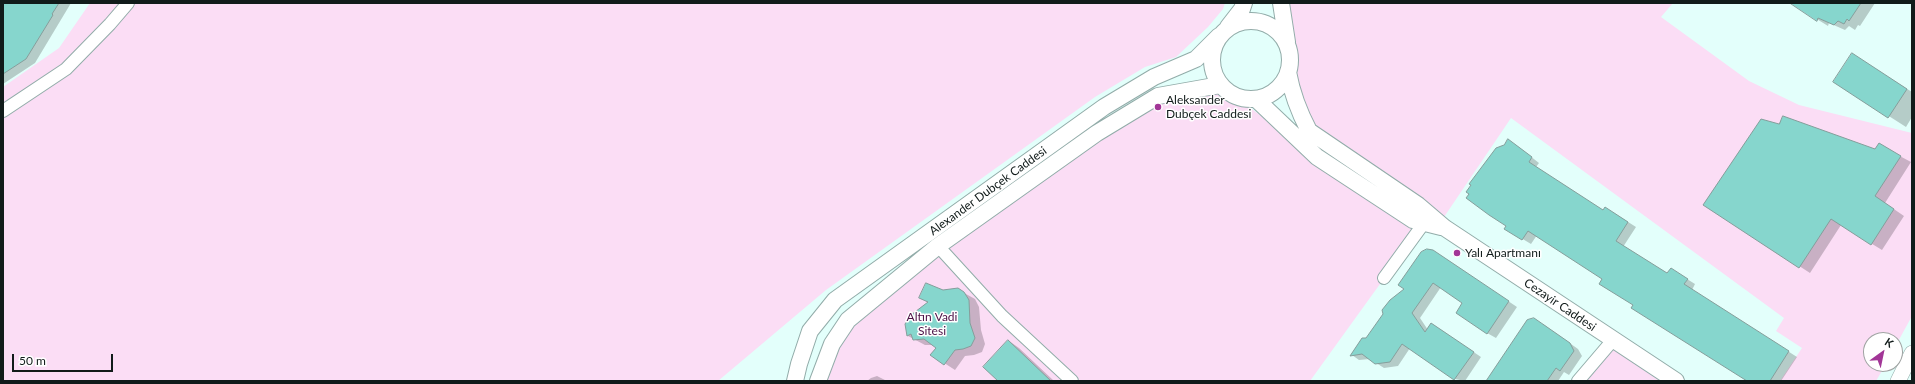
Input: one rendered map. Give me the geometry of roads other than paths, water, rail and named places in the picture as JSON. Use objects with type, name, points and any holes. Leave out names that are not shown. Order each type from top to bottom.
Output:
[{"type":"main road","points":[[1244,3],[1242,9],[1223,32],[1213,48],[1211,61],[1214,74],[1220,85],[1231,93],[1243,98],[1256,99],[1269,95],[1280,87],[1288,72],[1290,62],[1281,3]]},
{"type":"main road","points":[[1223,32],[1239,22],[1252,20],[1264,22],[1275,28],[1287,45]]},
{"type":"main road","name":"Alexander Dubçek Caddesi","points":[[795,381],[810,331],[835,300],[1104,107],[1154,78],[1196,59],[1223,32]]},
{"type":"main road","name":"Cezayir Caddesi","points":[[1288,72],[1291,91],[1299,112],[1309,131],[1418,205],[1445,228],[1676,381]]},
{"type":"main road","name":"Alexander Dubçek Caddesi","points":[[818,381],[832,344],[848,320],[938,246],[1097,134],[1158,96],[1220,85]]},
{"type":"main road","name":"Cezayir Caddesi","points":[[1256,99],[1317,156],[1328,164],[1418,221],[1445,228]]},
{"type":"street","points":[[3,111],[66,69],[110,24],[128,3]]},
{"type":"street","points":[[1384,278],[1418,221]]},
{"type":"street","points":[[938,246],[1002,316],[1072,381]]},
{"type":"street","points":[[1578,381],[1613,340]]},
{"type":"street","points":[[1898,381],[1912,353]]},
{"type":"place","name":"Aleksander Dubçek Caddesi","points":[[1158,107]]},
{"type":"place","name":"Yalı Apartmanı","points":[[1457,253]]},
{"type":"park label","name":"Altın Vadi Sitesi","points":[[932,324]]}]
